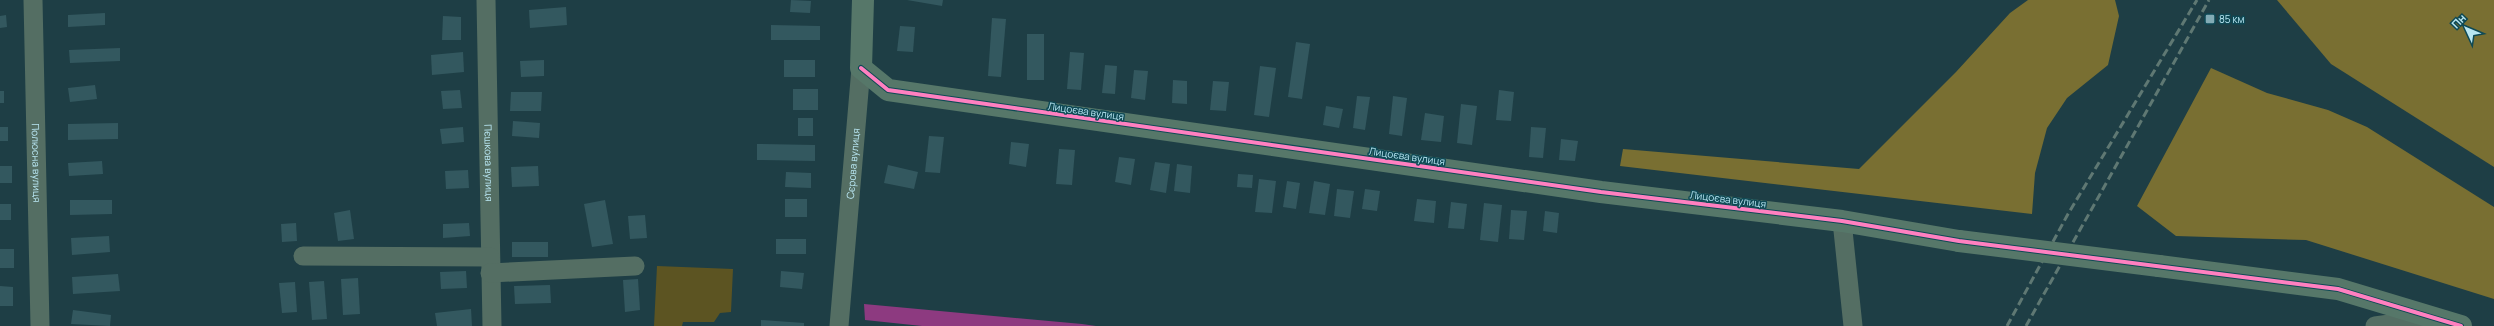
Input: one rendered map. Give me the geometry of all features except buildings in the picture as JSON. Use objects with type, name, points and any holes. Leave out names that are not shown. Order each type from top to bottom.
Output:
[{"type":"street","name":"Полюсна вулиця","points":[[33,0],[40,326]]},
{"type":"street","name":"Пєшкова вулиця","points":[[486,0],[492,326]]},
{"type":"street","name":"Сєрова вулиця","points":[[839,326],[861,68],[863,0]]},
{"type":"street","name":"Лицоєва вулиця","points":[[861,68],[888,90],[1601,192],[1842,221],[1959,241],[2338,289],[2461,326]]},
{"type":"street","points":[[1842,221],[1853,326]]},
{"type":"street","points":[[303,256],[490,265],[635,266]]},
{"type":"street","points":[[2375,326],[2437,318]]},
{"type":"shaded area","points":[[2028,0],[2115,0],[2119,16],[2108,65],[2067,98],[2047,128],[2035,173],[2032,214],[1620,166],[1623,149],[1859,169],[1956,72],[2010,13]]},
{"type":"shaded area","points":[[2277,0],[2494,0],[2494,167],[2331,64]]},
{"type":"shaded area","points":[[2211,68],[2267,93],[2328,110],[2367,127],[2494,207],[2494,299],[2306,240],[2176,236],[2137,206]]},
{"type":"shaded area","points":[[657,266],[733,269],[731,312],[720,313],[714,322],[683,322],[682,326],[654,326]]},
{"type":"shaded area","points":[[864,304],[1096,326],[922,326],[865,320]]},
{"type":"railway","points":[[2007,326],[2068,214],[2197,0]]},
{"type":"railway","points":[[2026,326],[2209,0]]},
{"type":"cycle path","points":[[861,68],[888,90],[1601,192],[1842,221],[1959,241],[2338,289],[2461,326]]},
{"type":"place","name":"85 км","points":[[2210,19]]}]
